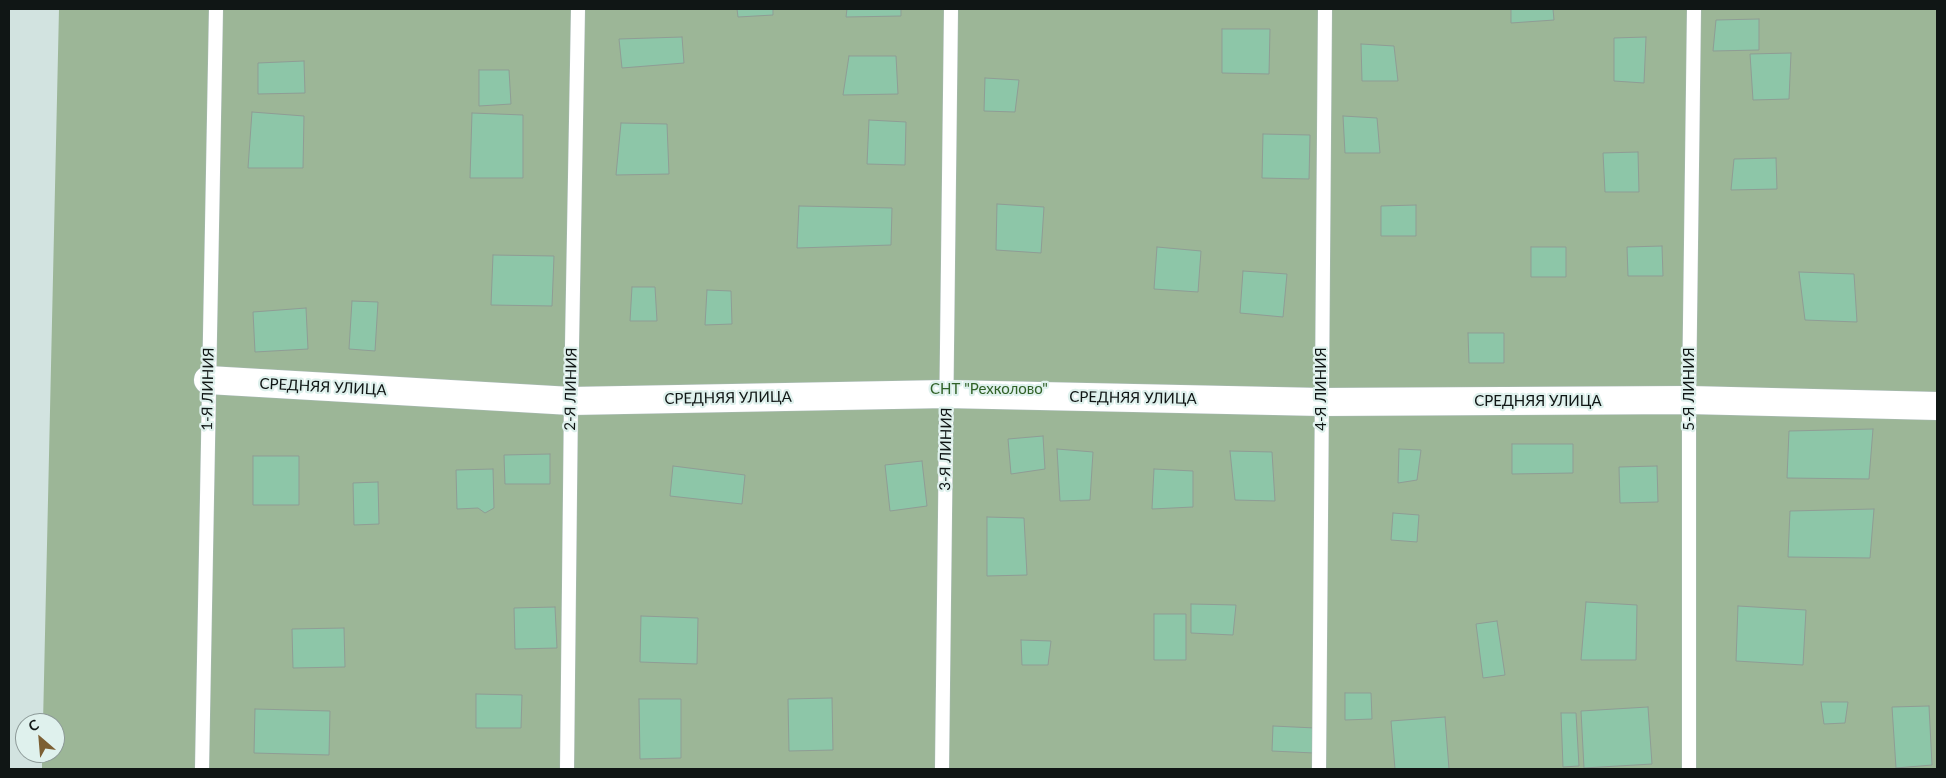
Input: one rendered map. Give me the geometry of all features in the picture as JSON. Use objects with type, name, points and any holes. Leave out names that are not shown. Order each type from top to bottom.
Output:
[{"type":"street","name":"СРЕДНЯЯ УЛИЦА","points":[[208,380],[571,401],[946,394],[1320,402],[1689,400],[1937,406]]},
{"type":"lane","name":"1-Я ЛИНИЯ","points":[[202,769],[216,9]]},
{"type":"lane","name":"2-Я ЛИНИЯ","points":[[567,769],[578,9]]},
{"type":"lane","name":"3-Я ЛИНИЯ","points":[[942,769],[951,9]]},
{"type":"lane","name":"4-Я ЛИНИЯ","points":[[1319,769],[1320,402],[1325,9]]},
{"type":"lane","name":"5-Я ЛИНИЯ","points":[[1689,769],[1689,400],[1694,9]]},
{"type":"green space","name":"СНТ \"Рехколово\"","points":[[59,9],[1937,9],[1937,769],[42,769],[42,763],[65,763],[65,713],[43,713]]},
{"type":"building","points":[[737,9],[773,9],[773,15],[738,17]]},
{"type":"building","points":[[847,9],[901,9],[901,16],[846,17]]},
{"type":"building","points":[[1511,9],[1553,9],[1554,20],[1511,23]]},
{"type":"building","points":[[1759,19],[1759,50],[1713,51],[1716,20]]},
{"type":"building","points":[[1222,29],[1270,29],[1269,74],[1222,73]]},
{"type":"building","points":[[682,37],[684,63],[622,68],[619,39]]},
{"type":"building","points":[[1646,37],[1644,83],[1614,81],[1614,38]]},
{"type":"building","points":[[1361,44],[1394,46],[1398,81],[1362,81]]},
{"type":"building","points":[[1791,53],[1789,99],[1753,100],[1750,54]]},
{"type":"building","points":[[849,56],[896,56],[898,94],[843,95]]},
{"type":"building","points":[[304,61],[305,93],[258,94],[258,63]]},
{"type":"building","points":[[479,70],[509,70],[511,104],[479,106]]},
{"type":"building","points":[[985,78],[1019,80],[1015,112],[984,111]]},
{"type":"building","points":[[252,112],[304,116],[303,168],[248,168]]},
{"type":"building","points":[[472,113],[523,115],[523,178],[470,178]]},
{"type":"building","points":[[1343,116],[1377,118],[1380,153],[1345,153]]},
{"type":"building","points":[[869,120],[906,122],[905,165],[867,164]]},
{"type":"building","points":[[621,123],[667,124],[669,174],[616,175]]},
{"type":"building","points":[[1263,134],[1310,135],[1309,179],[1262,178]]},
{"type":"building","points":[[1638,152],[1639,192],[1605,192],[1603,153]]},
{"type":"building","points":[[1776,158],[1777,189],[1731,190],[1734,159]]},
{"type":"building","points":[[997,204],[1044,207],[1041,253],[996,250]]},
{"type":"building","points":[[1416,205],[1416,236],[1381,236],[1381,206]]},
{"type":"building","points":[[799,206],[892,208],[891,245],[797,248]]},
{"type":"building","points":[[1662,246],[1663,276],[1628,276],[1627,247]]},
{"type":"building","points":[[1157,247],[1201,251],[1198,292],[1154,289]]},
{"type":"building","points":[[1531,247],[1566,247],[1566,277],[1531,277]]},
{"type":"building","points":[[493,255],[554,256],[552,306],[491,305]]},
{"type":"building","points":[[1243,271],[1287,274],[1283,317],[1240,313]]},
{"type":"building","points":[[1799,272],[1854,274],[1857,322],[1805,320]]},
{"type":"building","points":[[632,287],[655,287],[657,321],[630,321]]},
{"type":"building","points":[[707,290],[731,291],[732,324],[705,325]]},
{"type":"building","points":[[352,301],[378,302],[375,351],[349,349]]},
{"type":"building","points":[[306,308],[308,349],[255,352],[253,312]]},
{"type":"building","points":[[1468,333],[1504,333],[1504,363],[1469,363]]},
{"type":"building","points":[[1873,429],[1869,479],[1787,478],[1789,431]]},
{"type":"building","points":[[1043,436],[1045,469],[1011,474],[1008,439]]},
{"type":"building","points":[[1512,444],[1573,444],[1573,473],[1512,474]]},
{"type":"building","points":[[1057,449],[1093,452],[1090,500],[1060,501]]},
{"type":"building","points":[[1399,449],[1421,450],[1417,480],[1398,483]]},
{"type":"building","points":[[1230,451],[1272,452],[1275,501],[1235,500]]},
{"type":"building","points":[[550,454],[550,484],[505,484],[504,455]]},
{"type":"building","points":[[253,456],[299,456],[299,505],[253,505]]},
{"type":"building","points":[[922,461],[927,506],[890,511],[885,465]]},
{"type":"building","points":[[673,466],[745,475],[742,504],[670,496]]},
{"type":"building","points":[[1657,466],[1658,502],[1620,503],[1619,467]]},
{"type":"building","points":[[493,469],[494,508],[485,513],[478,508],[457,509],[456,470]]},
{"type":"building","points":[[1154,469],[1193,471],[1193,507],[1152,509]]},
{"type":"building","points":[[378,482],[379,524],[354,525],[353,483]]},
{"type":"building","points":[[1874,509],[1870,558],[1788,557],[1790,511]]},
{"type":"building","points":[[1393,513],[1419,515],[1417,542],[1391,540]]},
{"type":"building","points":[[987,517],[1024,518],[1027,575],[987,576]]},
{"type":"building","points":[[1586,602],[1637,605],[1636,660],[1581,660]]},
{"type":"building","points":[[1191,604],[1236,605],[1233,635],[1191,633]]},
{"type":"building","points":[[1738,606],[1806,610],[1803,665],[1736,661]]},
{"type":"building","points":[[555,607],[557,648],[515,649],[514,608]]},
{"type":"building","points":[[1154,614],[1186,614],[1186,660],[1154,660]]},
{"type":"building","points":[[641,616],[698,618],[697,664],[640,662]]},
{"type":"building","points":[[1497,621],[1505,675],[1483,678],[1476,624]]},
{"type":"building","points":[[344,628],[345,667],[293,668],[292,629]]},
{"type":"building","points":[[1021,640],[1051,641],[1048,665],[1022,665]]},
{"type":"building","points":[[1345,693],[1371,693],[1372,719],[1345,720]]},
{"type":"building","points":[[476,694],[522,695],[521,728],[476,728]]},
{"type":"building","points":[[832,698],[833,750],[789,751],[788,699]]},
{"type":"building","points":[[639,699],[681,699],[681,758],[640,759]]},
{"type":"building","points":[[1821,702],[1848,702],[1845,723],[1824,724]]},
{"type":"building","points":[[1929,706],[1932,765],[1896,768],[1892,707]]},
{"type":"building","points":[[1648,707],[1652,764],[1584,768],[1581,711]]},
{"type":"building","points":[[255,709],[330,711],[329,755],[254,753]]},
{"type":"building","points":[[1561,713],[1576,713],[1579,766],[1563,767]]},
{"type":"building","points":[[1445,717],[1449,769],[1395,769],[1391,721]]},
{"type":"building","points":[[1273,726],[1315,728],[1314,753],[1272,751]]}]
